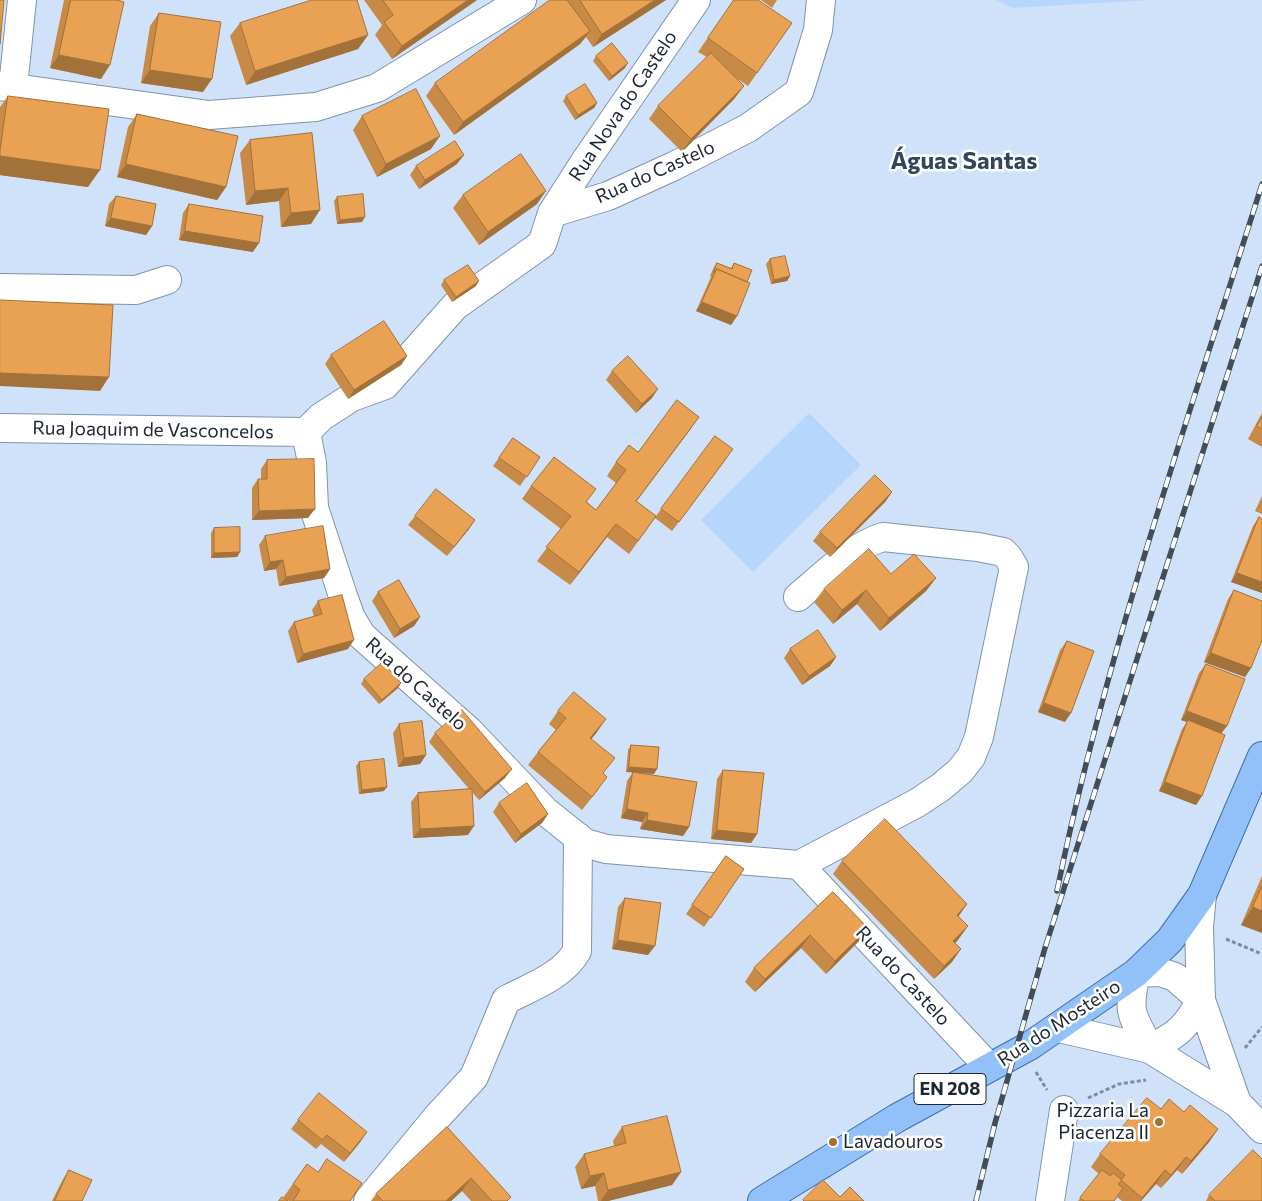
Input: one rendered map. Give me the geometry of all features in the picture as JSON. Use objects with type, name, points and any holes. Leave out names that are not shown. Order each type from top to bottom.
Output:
[{"type":"main road","name":"Rua do Mosteiro","points":[[766,1200],[897,1118],[1059,1028],[1136,973],[1170,940],[1202,895],[1262,756]]},
{"type":"street","points":[[22,0],[6,87],[209,115],[316,107],[377,88],[522,0]]},
{"type":"street","name":"Rua Nova do Castelo","points":[[552,212],[696,0]]},
{"type":"street","name":"Rua do Castelo","points":[[552,212],[608,196],[674,166],[748,128],[799,92],[818,30],[821,0]]},
{"type":"street","points":[[306,432],[322,417],[352,397],[385,385],[455,306],[542,244],[552,212]]},
{"type":"street","points":[[0,288],[136,290],[167,280]]},
{"type":"street","name":"Rua Joaquim de Vasconcelos","points":[[0,428],[306,432]]},
{"type":"street","name":"Rua do Castelo","points":[[306,432],[312,463],[314,508],[351,618],[362,636],[468,732],[545,811],[585,842],[606,849],[799,865],[990,1067]]},
{"type":"street","points":[[798,597],[859,548],[871,540],[883,537],[978,547],[1003,552],[1014,567],[979,737],[971,757],[960,771],[917,803],[799,865]]},
{"type":"street","points":[[368,1201],[438,1116],[474,1077],[506,1000],[547,979],[570,964],[578,951],[578,837]]},
{"type":"street","points":[[1202,895],[1200,927],[1201,1000],[1237,1103]]},
{"type":"street","points":[[1150,1049],[1133,1018],[1130,1001],[1136,973],[1160,972],[1174,977],[1201,1000]]},
{"type":"street","points":[[1150,1049],[1173,1036],[1189,1023],[1201,1000]]},
{"type":"street","points":[[1059,1028],[1150,1049],[1237,1103],[1262,1129]]},
{"type":"street","points":[[1050,1201],[1064,1110]]},
{"type":"path","points":[[1200,927],[1262,954]]},
{"type":"path","points":[[1031,1045],[1036,1071],[1048,1092],[1064,1110],[1119,1084],[1151,1080]]},
{"type":"shaded area","points":[[996,0],[1150,0],[1013,8]]},
{"type":"shaded area","points":[[809,413],[861,465],[753,572],[701,520]]},
{"type":"building","points":[[0,0],[4,0],[0,44]]},
{"type":"building","points":[[71,0],[117,0],[124,2],[110,65],[59,55]]},
{"type":"building","points":[[312,0],[357,0],[368,35],[255,71],[240,23]]},
{"type":"building","points":[[383,0],[468,0],[402,46],[384,22],[393,15]]},
{"type":"building","points":[[550,0],[567,0],[590,31],[463,122],[435,83]]},
{"type":"building","points":[[580,0],[655,0],[602,34]]},
{"type":"building","points":[[734,0],[758,0],[792,23],[757,73],[708,38]]},
{"type":"building","points":[[159,13],[221,22],[212,79],[150,70]]},
{"type":"building","points":[[612,43],[628,63],[612,76],[596,56]]},
{"type":"building","points":[[711,53],[744,86],[691,139],[658,106]]},
{"type":"building","points":[[585,84],[597,103],[578,115],[566,96]]},
{"type":"building","points":[[416,89],[440,136],[386,164],[362,116]]},
{"type":"building","points":[[8,96],[109,109],[100,170],[0,156]]},
{"type":"building","points":[[137,114],[238,136],[226,187],[126,164]]},
{"type":"building","points":[[312,133],[320,210],[291,213],[288,188],[255,191],[250,140]]},
{"type":"building","points":[[455,141],[464,155],[425,180],[416,166]]},
{"type":"building","points":[[521,154],[546,191],[488,232],[463,195]]},
{"type":"building","points":[[363,194],[365,217],[340,220],[337,197]]},
{"type":"building","points":[[116,196],[156,204],[152,226],[111,218]]},
{"type":"building","points":[[189,204],[263,216],[259,243],[185,231]]},
{"type":"building","points":[[785,256],[790,276],[774,280],[770,259]]},
{"type":"building","points":[[717,263],[732,269],[734,263],[752,270],[747,282],[717,269],[714,272]]},
{"type":"building","points":[[468,265],[479,281],[456,297],[444,280]]},
{"type":"building","points":[[717,269],[750,283],[737,316],[702,302]]},
{"type":"building","points":[[0,300],[113,305],[109,377],[0,373]]},
{"type":"building","points":[[384,321],[407,356],[354,390],[331,355]]},
{"type":"building","points":[[628,356],[658,389],[642,404],[612,371]]},
{"type":"building","points":[[677,400],[699,417],[636,501],[656,516],[638,541],[616,524],[579,572],[546,547],[571,516],[531,486],[554,457],[596,489],[586,502],[596,510],[626,470],[616,462],[629,445],[638,452]]},
{"type":"building","points":[[1262,417],[1262,429],[1257,426]]},
{"type":"building","points":[[715,436],[733,449],[679,522],[661,509]]},
{"type":"building","points":[[513,438],[540,457],[527,477],[499,458]]},
{"type":"building","points":[[314,459],[315,509],[259,511],[258,479],[267,479],[267,460]]},
{"type":"building","points":[[875,475],[892,492],[837,548],[820,532]]},
{"type":"building","points":[[436,489],[475,520],[454,547],[415,516]]},
{"type":"building","points":[[1259,517],[1262,519],[1262,582],[1237,573]]},
{"type":"building","points":[[323,526],[330,569],[286,577],[283,560],[270,562],[265,536]]},
{"type":"building","points":[[240,527],[240,552],[214,553],[214,528]]},
{"type":"building","points":[[869,549],[891,574],[914,554],[936,578],[889,618],[866,590],[842,610],[824,589]]},
{"type":"building","points":[[399,580],[420,617],[400,629],[378,592]]},
{"type":"building","points":[[1234,590],[1262,601],[1262,640],[1251,668],[1211,653]]},
{"type":"building","points":[[342,595],[354,640],[303,654],[294,622],[322,614],[318,601]]},
{"type":"building","points":[[818,630],[836,657],[809,676],[790,649]]},
{"type":"building","points":[[1067,641],[1094,651],[1071,713],[1044,703]]},
{"type":"building","points":[[383,662],[401,683],[382,700],[364,679]]},
{"type":"building","points":[[1206,664],[1245,679],[1227,726],[1187,711]]},
{"type":"building","points":[[574,692],[606,719],[590,738],[615,758],[603,773],[607,777],[592,797],[538,752],[566,718],[558,711]]},
{"type":"building","points":[[462,710],[512,769],[485,792],[435,733]]},
{"type":"building","points":[[1188,720],[1225,735],[1202,796],[1165,782]]},
{"type":"building","points":[[422,721],[426,755],[404,758],[399,724]]},
{"type":"building","points":[[631,745],[659,747],[657,769],[629,767]]},
{"type":"building","points":[[384,759],[387,787],[362,790],[359,762]]},
{"type":"building","points":[[723,770],[764,773],[757,834],[717,830]]},
{"type":"building","points":[[633,772],[697,782],[689,827],[647,820],[648,813],[627,809]]},
{"type":"building","points":[[527,783],[548,814],[521,834],[499,803]]},
{"type":"building","points":[[472,789],[474,826],[420,829],[418,793]]},
{"type":"building","points":[[885,819],[967,904],[957,915],[968,926],[953,941],[961,949],[944,966],[842,861]]},
{"type":"building","points":[[726,856],[744,869],[711,918],[692,905]]},
{"type":"building","points":[[1262,886],[1262,911],[1253,907]]},
{"type":"building","points":[[833,892],[868,928],[835,961],[810,935],[765,979],[754,968]]},
{"type":"building","points":[[625,898],[661,903],[655,946],[618,940]]},
{"type":"building","points":[[319,1093],[367,1132],[350,1153],[327,1135],[322,1140],[298,1120]]},
{"type":"building","points":[[1147,1098],[1161,1109],[1169,1099],[1184,1112],[1190,1105],[1218,1129],[1191,1161],[1186,1157],[1171,1175],[1165,1170],[1142,1198],[1121,1180],[1125,1175],[1100,1154]]},
{"type":"building","points":[[667,1116],[681,1172],[608,1190],[604,1173],[590,1176],[584,1154],[626,1143],[622,1127]]},
{"type":"building","points":[[447,1127],[511,1197],[507,1201],[492,1201],[471,1178],[446,1201],[383,1201],[376,1194]]},
{"type":"building","points":[[1253,1150],[1262,1159],[1262,1201],[1215,1201],[1209,1195]]},
{"type":"building","points":[[327,1159],[362,1183],[350,1201],[293,1201],[300,1190],[293,1184],[307,1164],[318,1172]]},
{"type":"building","points":[[69,1170],[92,1180],[82,1201],[55,1201]]},
{"type":"building","points":[[1102,1170],[1110,1176],[1113,1173],[1122,1180],[1118,1184],[1123,1188],[1114,1201],[1084,1201],[1080,1198]]},
{"type":"building","points":[[823,1180],[840,1197],[850,1187],[864,1201],[804,1201]]},
{"type":"building","points":[[282,1197],[288,1201],[279,1201]]},
{"type":"railway","points":[[1057,891],[1099,712],[1124,624],[1150,535],[1262,184]]},
{"type":"railway","points":[[976,1201],[995,1123],[1045,948],[1262,266]]},
{"type":"place","name":"Pizzaria La Piacenza II","points":[[1159,1122]]},
{"type":"place","name":"Lavadouros","points":[[833,1142]]},
{"type":"district","name":"Águas Santas","points":[[964,161]]}]
